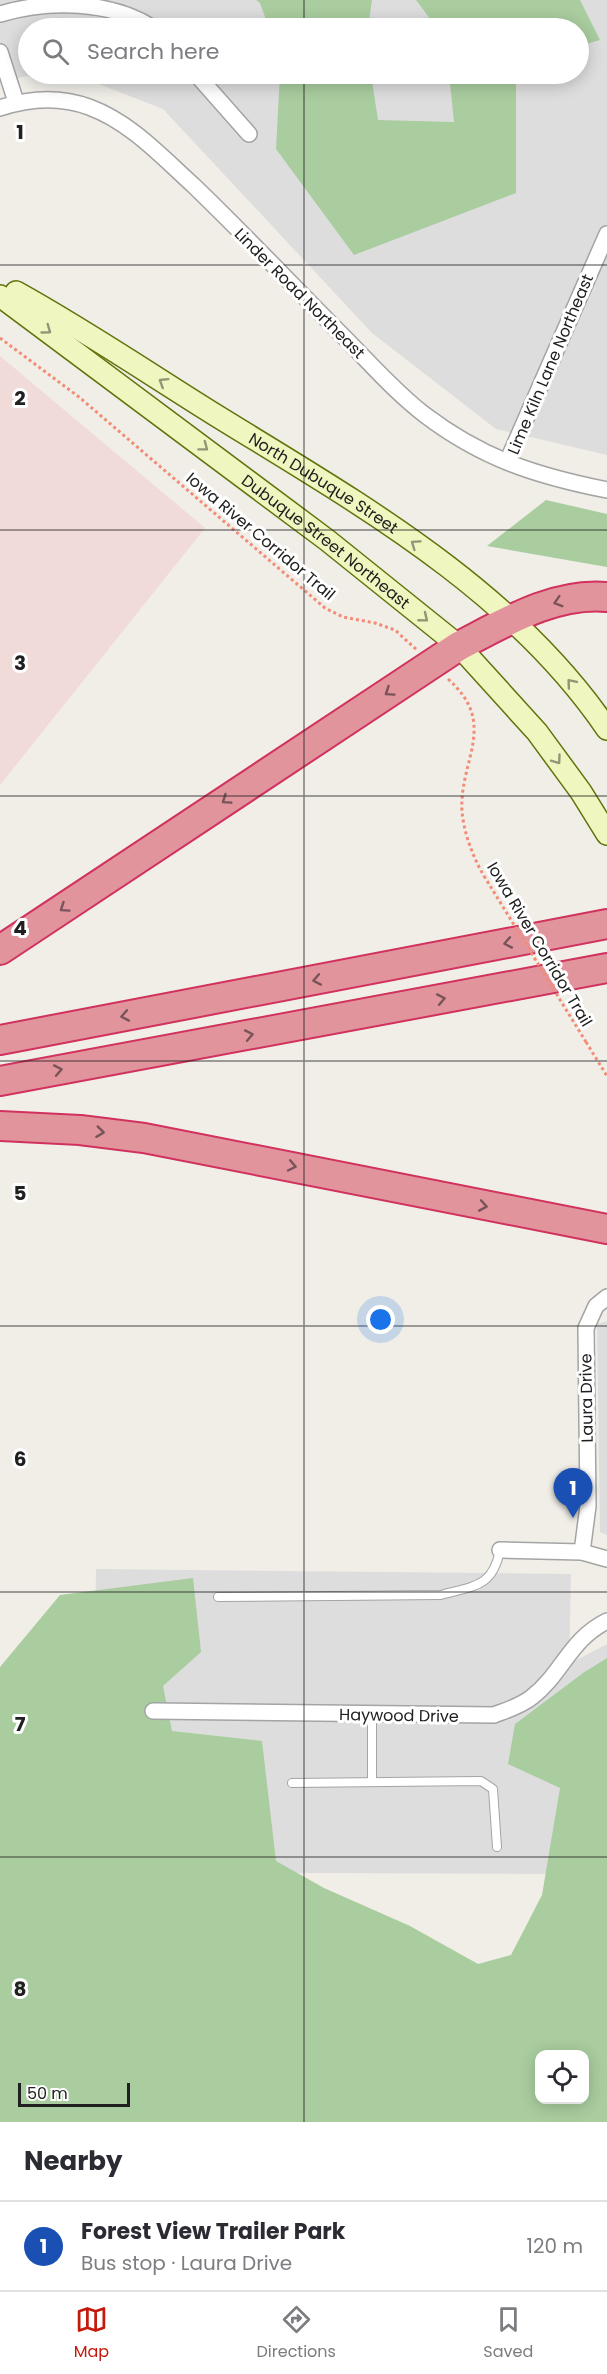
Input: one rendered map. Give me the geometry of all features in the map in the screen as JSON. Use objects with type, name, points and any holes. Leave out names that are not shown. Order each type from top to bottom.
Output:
[{"type":"highway","points":[[0,950],[459,646],[511,619],[574,598],[607,597]]},
{"type":"highway","points":[[0,1040],[607,924]]},
{"type":"highway","points":[[0,1081],[607,968]]},
{"type":"highway","points":[[0,1126],[80,1130],[144,1138],[607,1229]]},
{"type":"main road","name":"North Dubuque Street","points":[[0,283],[347,496],[438,560],[511,619],[570,680],[607,729]]},
{"type":"main road","name":"Dubuque Street Northeast","points":[[0,296],[327,540],[459,646],[537,732],[581,792],[607,834]]},
{"type":"street","points":[[0,14],[35,2],[82,1],[119,10],[134,18]]},
{"type":"street","points":[[0,52],[16,102]]},
{"type":"street","points":[[205,84],[249,134]]},
{"type":"street","name":"Linder Road Northeast","points":[[0,108],[16,102],[67,100],[89,107],[121,123],[153,148],[212,204],[423,413],[468,444],[507,462],[550,478],[607,490]]},
{"type":"street","name":"Lime Kiln Lane Northeast","points":[[507,462],[607,234]]},
{"type":"street","name":"Laura Drive","points":[[582,1552],[588,1506],[586,1328],[596,1306],[607,1297]]},
{"type":"street","points":[[500,1550],[582,1552],[607,1558]]},
{"type":"street","name":"Haywood Drive","points":[[153,1711],[494,1715],[518,1706],[546,1684],[581,1638],[590,1629],[607,1621]]},
{"type":"lane","points":[[218,1597],[441,1594],[475,1586],[489,1579],[497,1566],[500,1550]]},
{"type":"lane","points":[[372,1714],[372,1781]]},
{"type":"lane","points":[[292,1783],[481,1781],[493,1790],[497,1847]]},
{"type":"path","name":"Iowa River Corridor Trail","points":[[0,338],[79,397],[325,608],[343,617],[375,622],[395,630],[458,687],[473,717],[476,739],[463,788],[462,812],[466,834],[484,876],[607,1076]]},
{"type":"shaded area","points":[[0,0],[607,0],[607,455],[496,429],[372,333],[163,109],[99,84],[589,84],[589,18],[18,18],[18,78],[0,82]]},
{"type":"shaded area","points":[[0,356],[205,528],[0,785]]},
{"type":"shaded area","points":[[607,1321],[607,1535],[600,1532],[597,1324]]},
{"type":"shaded area","points":[[96,1569],[571,1574],[569,1664],[607,1644],[607,2122],[588,2104],[589,2050],[584,2050],[565,1874],[92,1872]]},
{"type":"green space","points":[[256,0],[372,0],[369,18],[265,18],[260,3]]},
{"type":"green space","points":[[416,0],[580,0],[589,18],[430,18]]},
{"type":"green space","points":[[589,18],[600,40],[589,43]]},
{"type":"green space","points":[[279,84],[373,84],[378,120],[454,122],[450,84],[516,84],[516,193],[354,255],[276,149]]},
{"type":"green space","points":[[546,500],[607,514],[607,567],[487,546]]},
{"type":"green space","points":[[193,1578],[201,1652],[163,1686],[172,1731],[262,1741],[276,1861],[324,1888],[410,1926],[478,1964],[511,1955],[542,1895],[560,1788],[508,1764],[515,1724],[583,1673],[607,1658],[607,2122],[0,2122],[0,1667],[60,1595]]},
{"type":"place","name":"Forest View Trailer Park","points":[[573,1518]]}]
